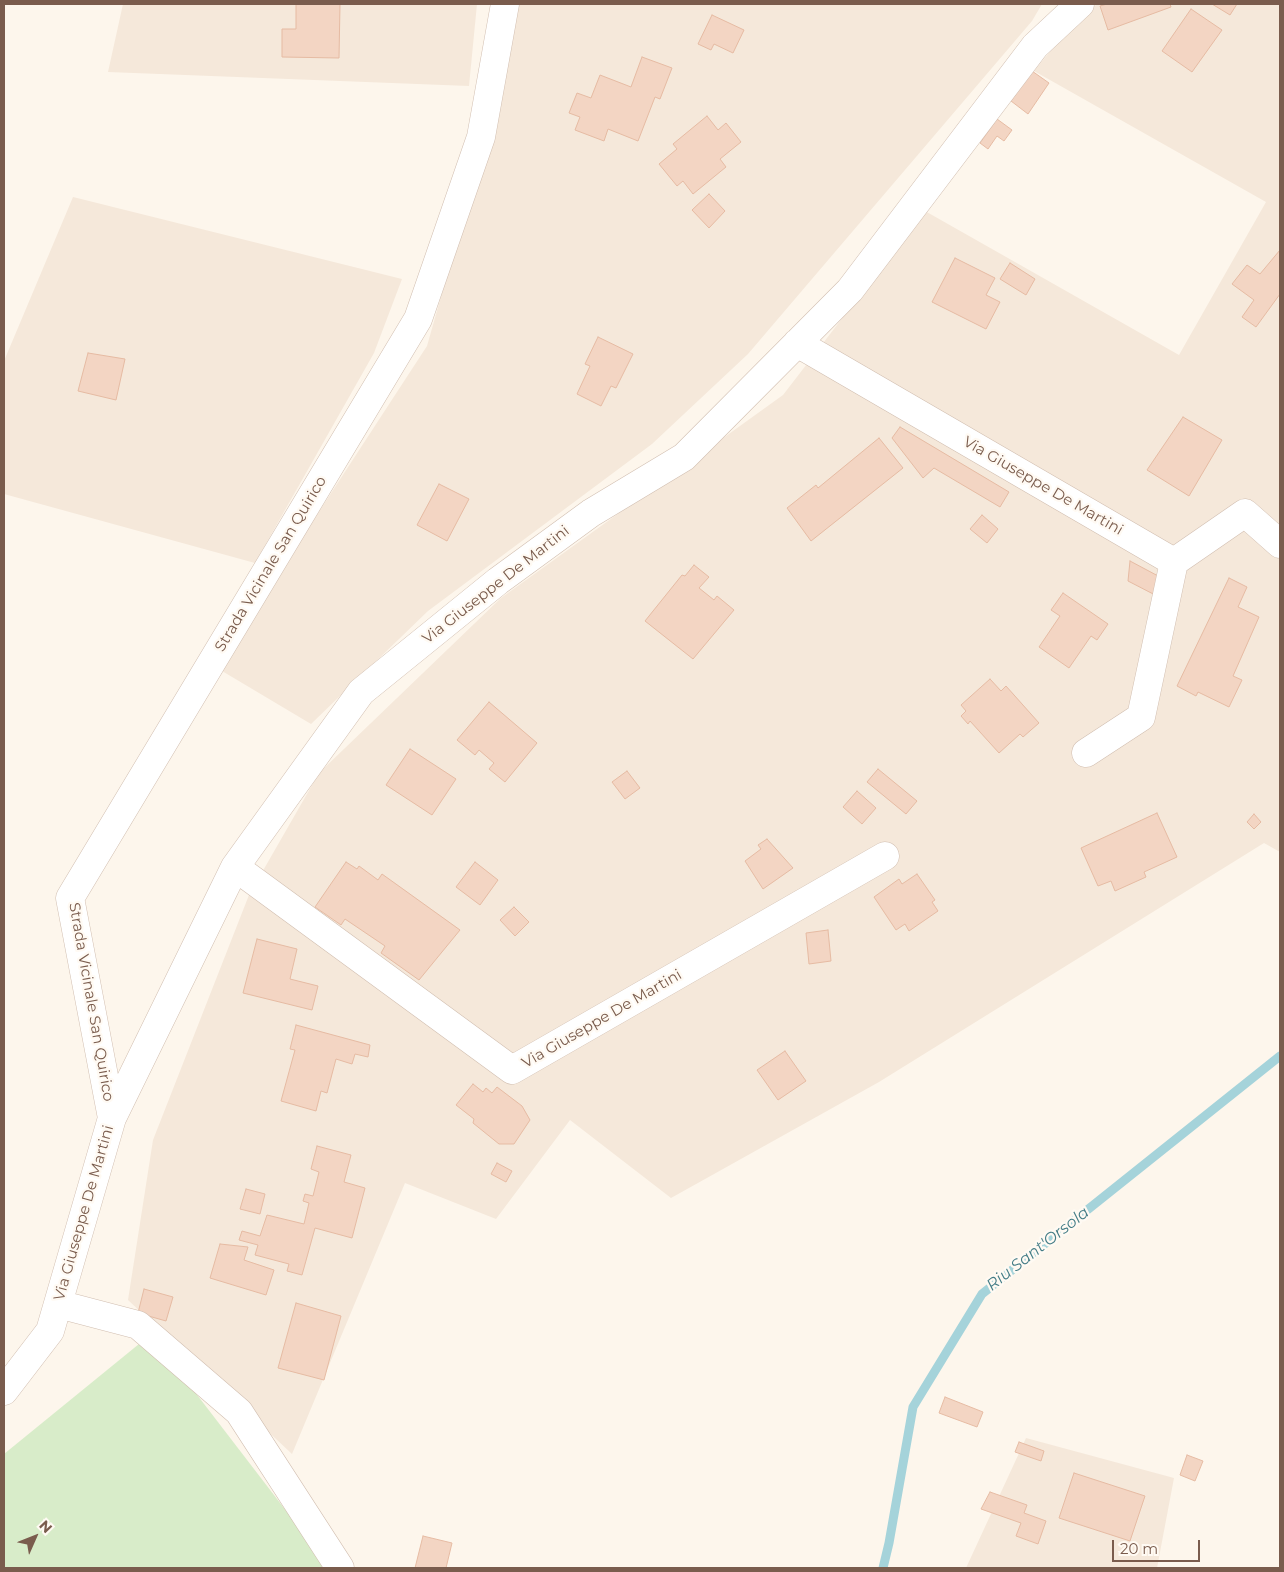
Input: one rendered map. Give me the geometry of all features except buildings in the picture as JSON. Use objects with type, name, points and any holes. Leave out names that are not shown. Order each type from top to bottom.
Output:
[{"type":"street","name":"Strada Vicinale San Quirico","points":[[112,1118],[70,898],[418,319],[481,137],[505,4]]},
{"type":"street","name":"Via Giuseppe De Martini","points":[[4,1391],[50,1331],[112,1118],[235,867],[361,692],[498,581],[576,524],[684,456],[850,290],[1035,46],[1080,4]]},
{"type":"street","name":"Via Giuseppe De Martini","points":[[797,343],[1174,562]]},
{"type":"street","points":[[1086,753],[1141,717],[1174,562],[1245,513],[1280,544]]},
{"type":"street","name":"Via Giuseppe De Martini","points":[[235,867],[512,1070],[885,856]]},
{"type":"street","points":[[58,1304],[138,1325],[239,1412],[340,1568]]},
{"type":"shaded area","points":[[123,4],[477,4],[469,86],[108,72]]},
{"type":"shaded area","points":[[512,4],[1042,4],[1032,21],[748,354],[652,444],[428,611],[311,724],[217,668],[427,346],[471,191]]},
{"type":"shaded area","points":[[1100,4],[1280,4],[1280,852],[1264,843],[879,1082],[671,1198],[570,1120],[496,1219],[405,1183],[292,1454],[128,1300],[153,1140],[249,895],[319,773],[501,598],[783,395],[925,211],[1179,355],[1266,202],[1034,71],[1086,8]]},
{"type":"shaded area","points":[[73,197],[402,279],[374,353],[255,563],[4,494],[4,361]]},
{"type":"shaded area","points":[[1026,1438],[1174,1478],[1157,1568],[966,1568]]},
{"type":"green space","points":[[139,1344],[178,1370],[330,1568],[4,1568],[4,1454]]},
{"type":"waterway","name":"Riu Sant'Orsola","points":[[883,1568],[913,1407],[982,1294],[1280,1056]]}]
